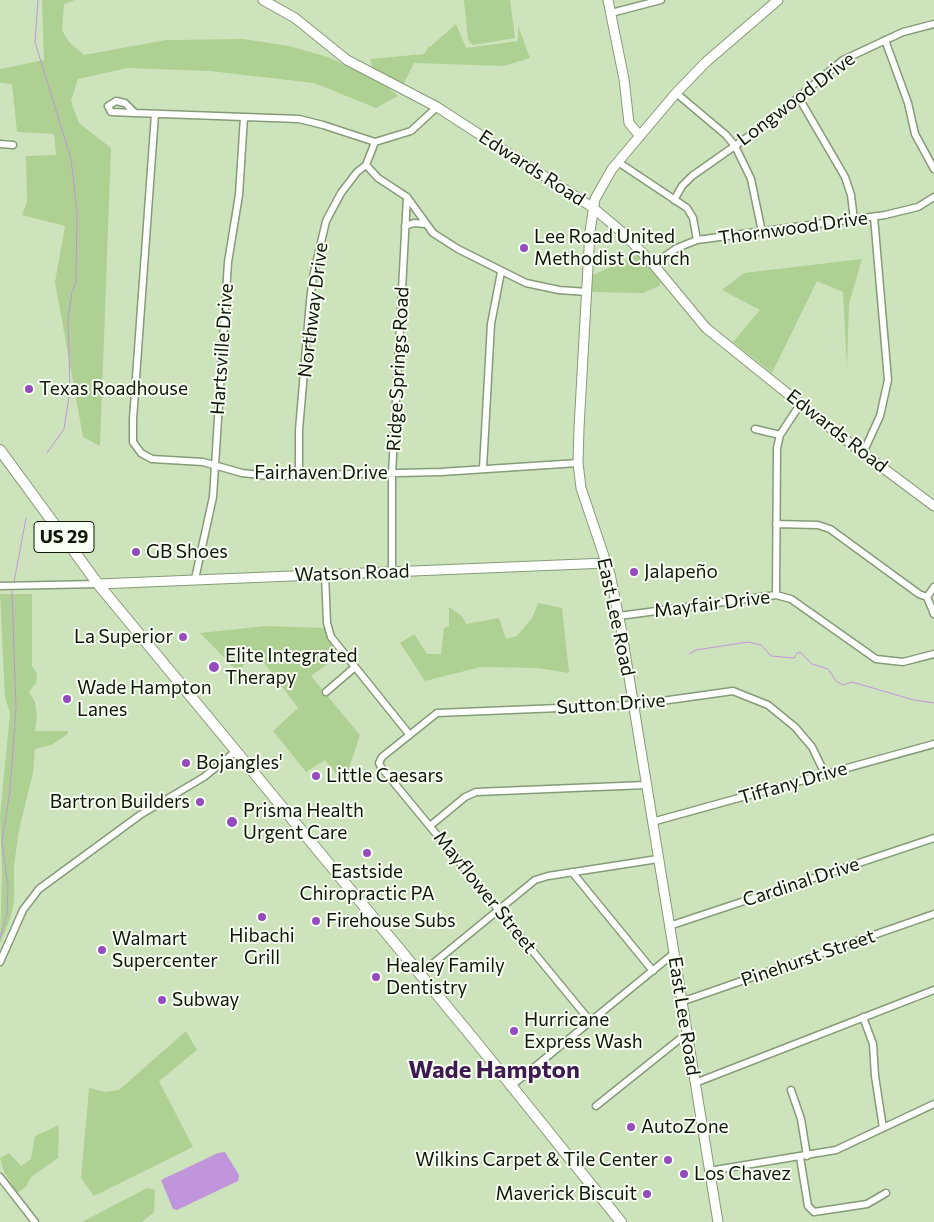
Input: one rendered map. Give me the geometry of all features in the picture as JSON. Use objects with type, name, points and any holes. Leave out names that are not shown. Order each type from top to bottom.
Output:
[{"type":"main road","name":"US 29","points":[[0,450],[98,584],[621,1222]]},
{"type":"street","name":"Edwards Road","points":[[263,0],[294,18],[347,60],[437,107],[592,207],[623,233],[654,264],[706,328],[863,454],[934,506]]},
{"type":"street","points":[[608,0],[624,79],[628,123],[640,136]]},
{"type":"street","points":[[611,13],[661,0]]},
{"type":"street","name":"East Lee Road","points":[[718,1222],[619,616],[607,563],[583,500],[578,463],[592,207],[606,177],[676,92],[706,62],[778,0]]},
{"type":"street","name":"Longwood Drive","points":[[674,200],[692,176],[798,98],[843,60],[885,40],[934,24]]},
{"type":"street","points":[[885,40],[908,103],[914,134],[934,169]]},
{"type":"street","points":[[676,92],[726,135],[735,146],[751,179],[762,232]]},
{"type":"street","points":[[798,98],[845,177],[851,195],[854,220]]},
{"type":"street","points":[[135,113],[308,121],[375,142],[411,130],[437,107]]},
{"type":"street","name":"Fairhaven Drive","points":[[155,114],[132,440],[138,450],[152,458],[215,464],[256,475],[392,474],[578,463]]},
{"type":"street","name":"Hartsville Drive","points":[[195,579],[212,506],[228,262],[239,195],[244,117]]},
{"type":"street","name":"Northway Drive","points":[[299,476],[299,430],[310,301],[321,239],[326,221],[336,202],[357,172],[366,164],[375,142]]},
{"type":"street","points":[[0,144],[13,145]]},
{"type":"street","points":[[618,162],[684,205],[692,214],[697,240]]},
{"type":"street","points":[[366,164],[378,178],[407,197],[425,224],[439,238],[526,283],[549,289],[587,292]]},
{"type":"street","name":"Ridge Springs Road","points":[[392,572],[392,474],[407,197]]},
{"type":"street","name":"Thornwood Drive","points":[[654,264],[677,248],[697,240],[854,220],[909,210],[934,197]]},
{"type":"street","points":[[863,454],[880,416],[888,380],[874,216]]},
{"type":"street","points":[[405,226],[414,223],[425,224]]},
{"type":"street","points":[[483,468],[491,324],[502,272]]},
{"type":"street","points":[[776,595],[777,448],[780,435],[801,403]]},
{"type":"street","points":[[755,429],[780,435]]},
{"type":"street","points":[[776,524],[818,526],[830,529],[919,594],[927,597],[934,614]]},
{"type":"street","name":"Watson Road","points":[[98,584],[607,563]]},
{"type":"street","points":[[325,574],[328,630],[335,643],[409,734]]},
{"type":"street","points":[[0,586],[98,584]]},
{"type":"street","points":[[927,597],[934,586]]},
{"type":"street","name":"Mayfair Drive","points":[[619,616],[776,595],[791,599],[876,659],[903,662],[934,654]]},
{"type":"street","points":[[326,692],[355,667]]},
{"type":"street","name":"Sutton Drive","points":[[379,762],[382,757],[429,717],[443,712],[633,705],[725,691],[742,693],[768,705],[795,727],[812,747],[825,774]]},
{"type":"street","name":"Tiffany Drive","points":[[652,822],[934,744]]},
{"type":"street","points":[[0,962],[23,910],[39,889],[140,815],[204,777],[236,750]]},
{"type":"street","name":"Mayflower Street","points":[[379,762],[592,1022]]},
{"type":"street","points":[[430,826],[465,798],[476,792],[646,785]]},
{"type":"street","name":"Cardinal Drive","points":[[669,926],[934,838]]},
{"type":"street","points":[[419,974],[498,908],[535,880],[572,872],[658,859]]},
{"type":"street","points":[[572,872],[653,970]]},
{"type":"street","name":"Pinehurst Street","points":[[681,1002],[934,914]]},
{"type":"street","points":[[510,1087],[673,954]]},
{"type":"street","points":[[695,1083],[934,990]]},
{"type":"street","points":[[863,1018],[873,1044],[875,1076],[883,1128]]},
{"type":"street","points":[[596,1106],[686,1034]]},
{"type":"street","points":[[791,1090],[801,1119],[808,1206],[814,1212],[867,1204],[886,1193]]},
{"type":"street","points":[[709,1171],[836,1150],[934,1104]]},
{"type":"street","points":[[0,1177],[35,1222]]},
{"type":"green space","points":[[42,0],[75,0],[64,4],[62,30],[69,42],[84,55],[166,40],[243,39],[289,46],[328,57],[382,83],[398,96],[376,108],[314,83],[210,71],[127,68],[78,79],[71,101],[79,123],[111,148],[100,446],[83,437],[55,282],[65,226],[22,215],[27,202],[26,156],[56,155],[54,134],[17,132],[12,84],[0,83],[0,69],[44,60]]},
{"type":"green space","points":[[464,0],[510,0],[515,38],[473,45],[468,40]]},
{"type":"green space","points":[[456,24],[466,48],[518,41],[518,26],[530,58],[504,66],[414,63],[403,85],[373,68],[370,59],[424,54],[429,46]]},
{"type":"green space","points":[[639,254],[661,282],[659,286],[643,293],[591,292],[593,275]]},
{"type":"green space","points":[[862,259],[849,304],[847,369],[843,292],[817,281],[772,373],[733,342],[760,310],[722,290],[744,273]]},
{"type":"green space","points":[[0,594],[32,594],[32,666],[37,673],[36,683],[29,692],[35,702],[37,716],[35,731],[68,731],[67,735],[51,745],[35,749],[33,773],[19,830],[14,866],[14,902],[10,919],[0,944],[2,874],[0,816],[10,713],[5,698]]},
{"type":"green space","points":[[538,603],[562,608],[569,673],[538,668],[481,667],[425,681],[400,643],[414,634],[427,654],[441,654],[444,628],[449,626],[449,607],[462,616],[466,624],[499,618],[506,639],[517,636],[532,618]]},
{"type":"green space","points":[[266,626],[325,628],[340,655],[311,676],[360,735],[344,783],[325,760],[306,772],[273,731],[298,708],[255,651],[238,672],[200,633]]},
{"type":"green space","points":[[186,1031],[197,1050],[159,1081],[193,1147],[94,1196],[81,1178],[89,1088],[106,1092],[119,1090]]},
{"type":"green space","points":[[59,1125],[58,1158],[31,1177],[26,1187],[17,1193],[4,1172],[0,1158],[9,1153],[21,1166],[31,1159],[35,1136]]},
{"type":"green space","points":[[147,1188],[155,1190],[154,1212],[142,1222],[82,1222]]},
{"type":"shaded area","points":[[225,1152],[239,1175],[238,1181],[177,1210],[173,1209],[161,1180],[218,1153]]},
{"type":"waterway","points":[[38,0],[35,42],[71,159],[77,211],[76,283],[72,292],[68,318],[70,390],[64,429],[47,453]]},
{"type":"waterway","points":[[14,582],[26,518]]},
{"type":"waterway","points":[[0,938],[7,914],[8,886],[2,842],[10,790],[16,708],[12,591]]},
{"type":"waterway","points":[[689,654],[696,650],[748,642],[761,645],[771,656],[794,658],[797,653],[801,653],[812,664],[828,669],[836,681],[843,685],[852,682],[914,700],[934,703]]},
{"type":"place","name":"Lee Road United Methodist Church","points":[[524,248]]},
{"type":"place","name":"Texas Roadhouse","points":[[29,389]]},
{"type":"place","name":"GB Shoes","points":[[136,552]]},
{"type":"place","name":"Jalapeño","points":[[634,572]]},
{"type":"place","name":"La Superior","points":[[183,637]]},
{"type":"place","name":"Elite Integrated Therapy","points":[[214,667]]},
{"type":"place","name":"Wade Hampton Lanes","points":[[67,699]]},
{"type":"place","name":"Bojangles'","points":[[186,763]]},
{"type":"place","name":"Little Caesars","points":[[316,776]]},
{"type":"place","name":"Bartron Builders","points":[[200,802]]},
{"type":"place","name":"Prisma Health Urgent Care","points":[[232,822]]},
{"type":"place","name":"Eastside Chiropractic PA","points":[[367,853]]},
{"type":"place","name":"Hibachi Grill","points":[[262,917]]},
{"type":"place","name":"Firehouse Subs","points":[[316,921]]},
{"type":"place","name":"Walmart Supercenter","points":[[102,950]]},
{"type":"place","name":"Healey Family Dentistry","points":[[376,977]]},
{"type":"place","name":"Subway","points":[[162,1000]]},
{"type":"place","name":"Hurricane Express Wash","points":[[514,1031]]},
{"type":"place","name":"AutoZone","points":[[631,1127]]},
{"type":"place","name":"Wilkins Carpet & Tile Center","points":[[668,1160]]},
{"type":"place","name":"Los Chavez","points":[[684,1174]]},
{"type":"place","name":"Maverick Biscuit","points":[[647,1194]]},
{"type":"district","name":"Wade Hampton","points":[[494,1070]]}]
